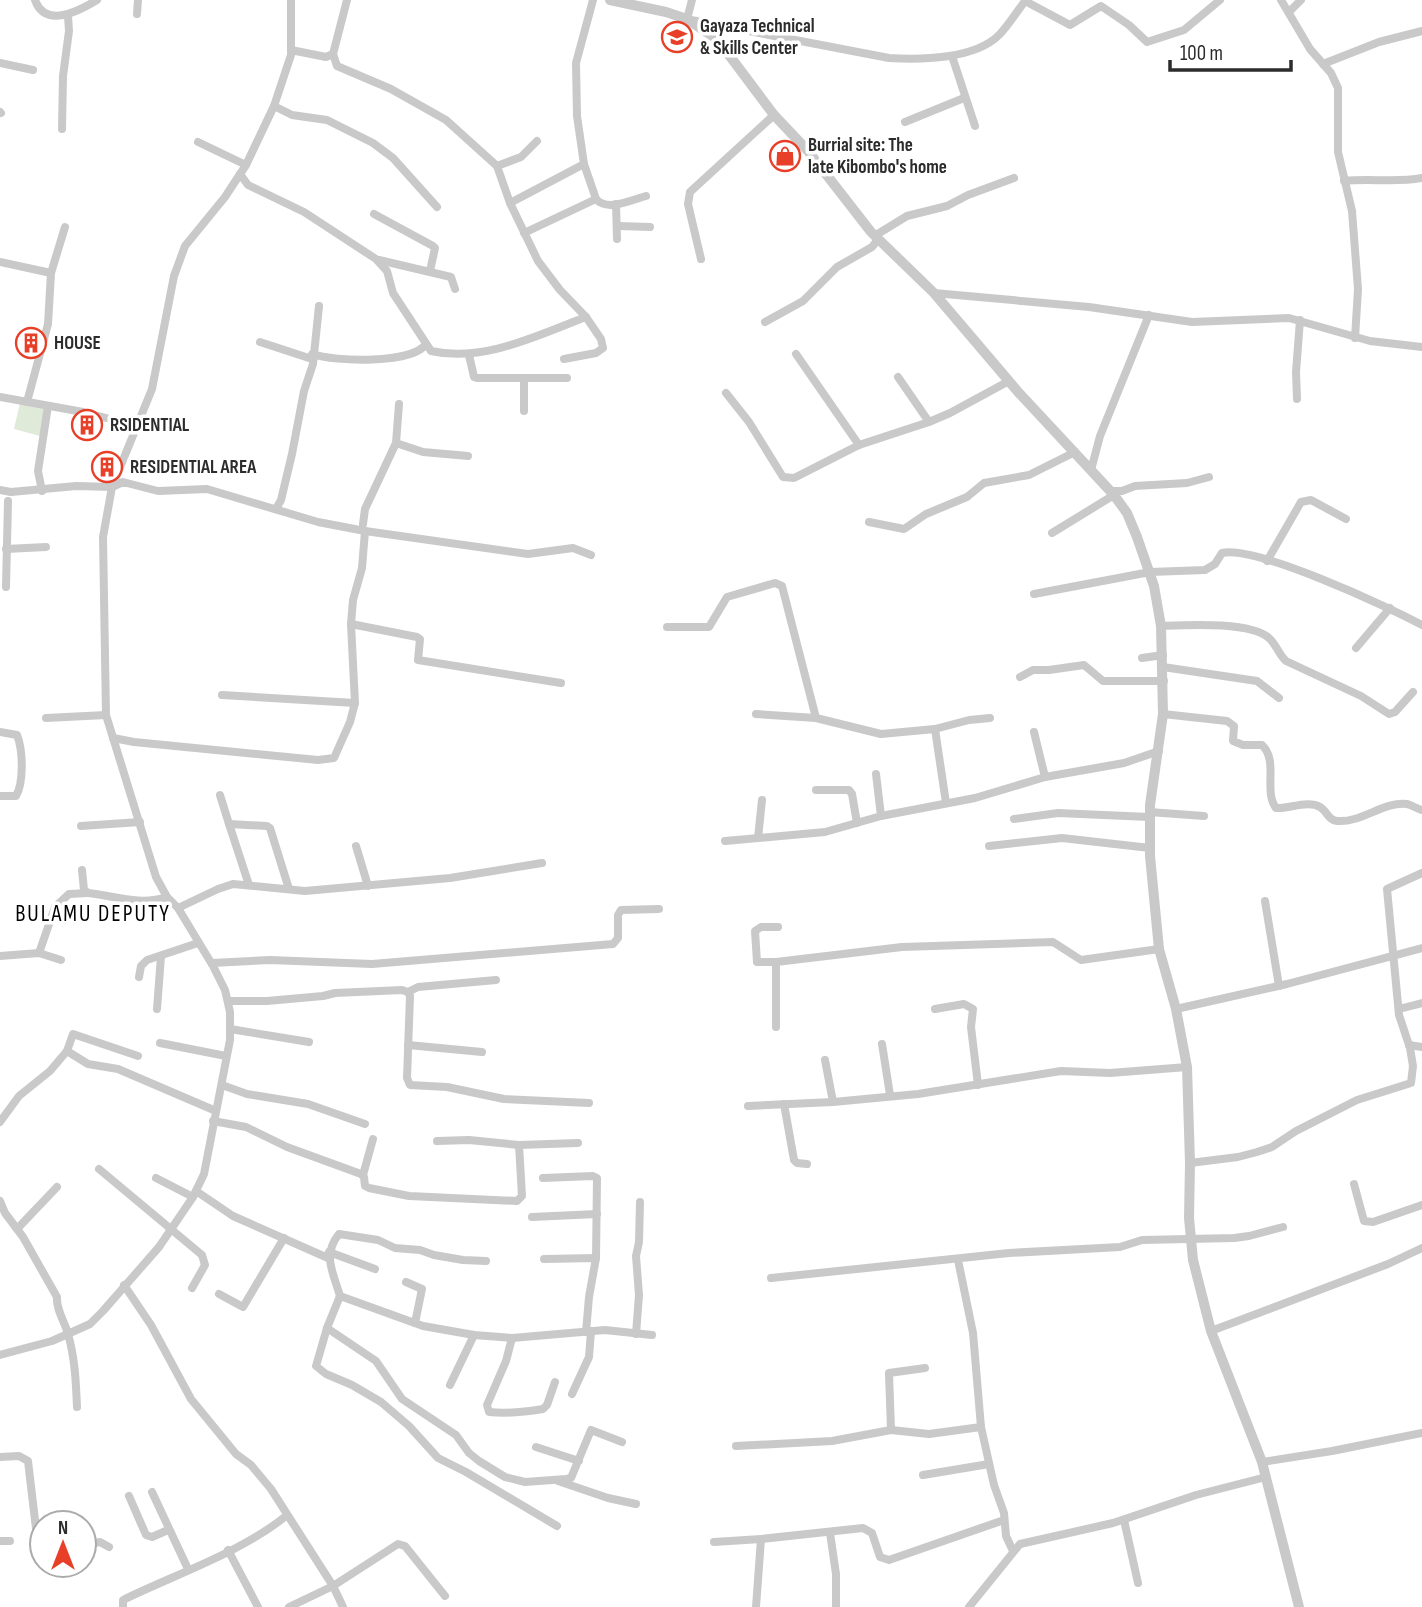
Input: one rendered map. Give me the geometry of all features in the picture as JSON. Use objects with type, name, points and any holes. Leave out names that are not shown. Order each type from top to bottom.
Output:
[{"type":"street","points":[[35,0],[46,13],[68,16],[97,0]]},
{"type":"street","points":[[137,14],[138,0]]},
{"type":"street","points":[[0,1355],[69,1335],[90,1324],[159,1247],[204,1174],[230,1029],[228,1002],[212,963],[156,877],[106,715],[103,537],[112,487],[152,388],[174,276],[185,246],[246,165],[274,106],[291,55],[291,0]]},
{"type":"street","points":[[347,0],[333,54],[337,66],[391,89],[446,120],[497,166],[510,203],[538,261],[552,281],[586,317],[601,339],[603,348],[596,353],[564,359]]},
{"type":"street","points":[[593,0],[576,62],[577,116],[584,164],[596,200],[604,206],[646,196]]},
{"type":"street","points":[[610,0],[688,19],[889,58],[912,59],[952,56],[984,45],[999,35],[1026,0],[1070,25],[1101,6],[1129,25],[1147,42],[1184,30],[1220,0]]},
{"type":"street","points":[[688,19],[692,0]]},
{"type":"street","points":[[1281,0],[1310,49],[1338,88],[1338,152],[1353,215],[1358,296],[1355,338]]},
{"type":"street","points":[[1289,12],[1301,0]]},
{"type":"street","points":[[62,129],[68,16]]},
{"type":"street","points":[[688,19],[717,38],[774,115],[808,151],[871,232],[933,293],[1112,493],[1131,522],[1150,572],[1161,626],[1164,715],[1149,815],[1150,848],[1159,949],[1176,1009],[1187,1067],[1193,1260],[1211,1331],[1262,1462],[1299,1607]]},
{"type":"street","points":[[1323,64],[1379,42],[1422,32]]},
{"type":"street","points":[[290,50],[326,57],[333,54]]},
{"type":"street","points":[[952,56],[975,125]]},
{"type":"street","points":[[0,63],[33,70]]},
{"type":"street","points":[[905,122],[964,98]]},
{"type":"street","points":[[274,106],[292,115],[327,120],[373,143],[393,158],[437,207]]},
{"type":"street","points":[[701,259],[688,204],[690,192],[774,115]]},
{"type":"street","points":[[497,166],[521,158],[537,141]]},
{"type":"street","points":[[198,142],[246,165]]},
{"type":"street","points":[[510,203],[584,164]]},
{"type":"street","points":[[240,174],[248,185],[304,212],[376,259],[387,271],[394,293],[431,351],[469,355],[527,340],[586,317]]},
{"type":"street","points":[[876,235],[908,216],[947,206],[1014,178]]},
{"type":"street","points":[[1343,181],[1404,181],[1422,178]]},
{"type":"street","points":[[524,233],[596,200]]},
{"type":"street","points":[[616,204],[617,239]]},
{"type":"street","points":[[374,214],[433,246],[435,253],[429,271]]},
{"type":"street","points":[[618,226],[650,227]]},
{"type":"street","points":[[27,401],[48,324],[51,273],[65,227]]},
{"type":"street","points":[[765,322],[803,300],[837,267],[872,247],[876,242],[876,235]]},
{"type":"street","points":[[376,259],[451,277],[455,289]]},
{"type":"street","points":[[0,262],[51,273]]},
{"type":"street","points":[[933,293],[1149,315],[1192,322],[1274,317],[1300,320],[1355,338],[1422,347]]},
{"type":"street","points":[[276,509],[281,500],[292,454],[303,391],[313,364],[319,306]]},
{"type":"street","points":[[1091,470],[1100,436],[1149,315]]},
{"type":"street","points":[[1297,399],[1300,320]]},
{"type":"street","points":[[260,342],[312,357],[340,360],[390,358],[419,350],[426,344]]},
{"type":"street","points":[[796,354],[859,445]]},
{"type":"street","points":[[469,355],[474,377],[568,378]]},
{"type":"street","points":[[898,377],[929,422]]},
{"type":"street","points":[[524,378],[524,411]]},
{"type":"street","points":[[726,393],[749,422],[783,477],[794,478],[859,445],[929,422],[1009,381]]},
{"type":"street","points":[[0,397],[137,426]]},
{"type":"street","points":[[114,738],[134,743],[327,760],[334,758],[355,704],[351,624],[354,590],[362,568],[365,509],[396,443],[399,404]]},
{"type":"street","points":[[42,491],[38,471],[48,406]]},
{"type":"street","points":[[396,443],[423,452],[468,456]]},
{"type":"street","points":[[869,522],[904,529],[926,514],[967,496],[984,483],[1029,475],[1075,452]]},
{"type":"street","points":[[1052,533],[1112,493],[1135,486],[1187,483],[1209,477]]},
{"type":"street","points":[[0,490],[11,492],[76,486],[112,487],[123,482],[158,491],[207,489],[318,522],[528,554],[573,548],[591,555]]},
{"type":"street","points":[[6,587],[8,500]]},
{"type":"street","points":[[1267,561],[1301,502],[1311,500],[1346,519]]},
{"type":"street","points":[[6,549],[46,547]]},
{"type":"street","points":[[1034,594],[1150,572],[1205,570],[1210,568],[1220,555],[1236,551],[1300,571],[1391,608],[1422,625]]},
{"type":"street","points":[[667,627],[709,627],[727,597],[775,583],[782,586],[816,718]]},
{"type":"street","points":[[1356,648],[1391,608]]},
{"type":"street","points":[[351,624],[417,637],[420,639],[418,660],[561,683]]},
{"type":"street","points":[[1161,626],[1224,625],[1259,632],[1270,638],[1286,661],[1361,696],[1389,714],[1395,712],[1413,692]]},
{"type":"street","points":[[1142,658],[1163,655]]},
{"type":"street","points":[[1020,677],[1033,670],[1079,665],[1086,666],[1103,681],[1164,681]]},
{"type":"street","points":[[1164,667],[1257,681],[1279,698]]},
{"type":"street","points":[[222,695],[355,704]]},
{"type":"street","points":[[757,714],[816,718],[881,734],[935,729],[969,720],[990,718]]},
{"type":"street","points":[[46,718],[106,715]]},
{"type":"street","points":[[1164,715],[1227,721],[1234,726],[1233,741],[1243,745],[1259,744],[1265,748],[1269,754],[1272,800],[1276,808],[1317,806],[1323,809],[1329,818],[1338,821],[1370,815],[1394,805],[1410,804],[1422,810]]},
{"type":"street","points":[[935,729],[946,803]]},
{"type":"street","points":[[0,732],[17,735],[20,765],[19,792],[16,796],[0,796]]},
{"type":"street","points":[[1034,732],[1045,777]]},
{"type":"street","points":[[725,842],[825,832],[881,816],[996,792],[1045,777],[1112,766],[1159,751]]},
{"type":"street","points":[[876,774],[881,816]]},
{"type":"street","points":[[816,790],[849,790],[857,823]]},
{"type":"street","points":[[220,795],[249,885]]},
{"type":"street","points":[[758,838],[762,800]]},
{"type":"street","points":[[1014,819],[1058,814],[1204,816]]},
{"type":"street","points":[[80,825],[140,822]]},
{"type":"street","points":[[229,824],[267,825],[270,828],[289,890]]},
{"type":"street","points":[[989,846],[1062,838],[1150,848]]},
{"type":"street","points":[[356,846],[368,886]]},
{"type":"street","points":[[178,908],[224,886],[240,883],[305,891],[450,878],[542,863]]},
{"type":"street","points":[[82,870],[84,890],[88,893]]},
{"type":"street","points":[[1191,1163],[1238,1157],[1272,1147],[1296,1131],[1357,1100],[1408,1086],[1413,1081],[1409,1045],[1399,1009],[1387,890],[1422,873]]},
{"type":"street","points":[[38,954],[55,907],[69,894],[88,893],[120,900],[157,901],[167,897]]},
{"type":"street","points":[[1265,901],[1279,986]]},
{"type":"street","points":[[212,963],[270,960],[372,964],[613,944],[618,939],[618,915],[621,911],[659,909]]},
{"type":"street","points":[[778,927],[761,927],[755,931],[757,962],[902,947],[1053,942],[1081,960],[1159,949]]},
{"type":"street","points":[[139,977],[143,962],[198,943]]},
{"type":"street","points":[[1176,1009],[1279,986],[1422,948]]},
{"type":"street","points":[[0,956],[38,954],[61,960]]},
{"type":"street","points":[[157,1009],[161,956]]},
{"type":"street","points":[[776,961],[776,1027]]},
{"type":"street","points":[[228,1002],[281,1000],[340,992],[408,992],[418,987],[496,980]]},
{"type":"street","points":[[408,992],[407,1081],[411,1085],[447,1087],[504,1099],[589,1103]]},
{"type":"street","points":[[1399,1009],[1422,1003]]},
{"type":"street","points":[[935,1009],[964,1004],[974,1009],[971,1027],[978,1084]]},
{"type":"street","points":[[230,1029],[309,1042]]},
{"type":"street","points":[[0,1122],[19,1096],[50,1071],[66,1051],[71,1035],[138,1056]]},
{"type":"street","points":[[160,1043],[226,1056]]},
{"type":"street","points":[[882,1044],[890,1095]]},
{"type":"street","points":[[408,1045],[482,1052]]},
{"type":"street","points":[[1409,1045],[1422,1046]]},
{"type":"street","points":[[66,1051],[88,1064],[118,1069],[216,1111]]},
{"type":"street","points":[[825,1060],[833,1102]]},
{"type":"street","points":[[748,1105],[833,1102],[918,1094],[1061,1071],[1110,1073],[1187,1067]]},
{"type":"street","points":[[222,1085],[247,1094],[308,1104],[365,1124]]},
{"type":"street","points":[[785,1104],[793,1160],[807,1164]]},
{"type":"street","points":[[213,1121],[246,1127],[287,1147],[363,1175]]},
{"type":"street","points":[[373,1139],[363,1175],[365,1186],[409,1196],[517,1201],[522,1196],[519,1144]]},
{"type":"street","points":[[437,1141],[578,1143]]},
{"type":"street","points":[[99,1169],[205,1258],[205,1265],[192,1288]]},
{"type":"street","points":[[156,1178],[284,1238],[375,1269]]},
{"type":"street","points":[[543,1178],[597,1178],[596,1258],[589,1297],[589,1357],[572,1394]]},
{"type":"street","points":[[1354,1184],[1364,1221],[1373,1222],[1422,1205]]},
{"type":"street","points":[[17,1229],[57,1187]]},
{"type":"street","points":[[0,1201],[57,1297],[56,1304],[69,1335],[76,1376],[77,1407]]},
{"type":"street","points":[[636,1334],[639,1295],[636,1256],[639,1242],[639,1202]]},
{"type":"street","points":[[532,1217],[597,1214]]},
{"type":"street","points":[[771,1278],[1009,1254],[1120,1247],[1142,1240],[1249,1236],[1283,1227]]},
{"type":"street","points":[[486,1261],[434,1255],[419,1250],[395,1248],[378,1240],[337,1235],[329,1255],[340,1296],[315,1364],[320,1370],[381,1402],[414,1431],[438,1458],[557,1526]]},
{"type":"street","points":[[219,1294],[243,1307],[284,1238]]},
{"type":"street","points":[[1211,1331],[1365,1274],[1422,1248]]},
{"type":"street","points":[[544,1259],[596,1258]]},
{"type":"street","points":[[958,1260],[974,1333],[981,1427],[1004,1513],[1006,1536],[1013,1551]]},
{"type":"street","points":[[406,1282],[422,1289],[415,1323]]},
{"type":"street","points":[[124,1286],[151,1325],[191,1399],[236,1454],[251,1465],[271,1489],[343,1607]]},
{"type":"street","points":[[340,1296],[415,1323],[474,1335],[512,1338],[605,1330],[652,1335]]},
{"type":"street","points":[[327,1328],[376,1361],[402,1399],[456,1435],[469,1453],[505,1477],[535,1483],[555,1479],[608,1498],[636,1504]]},
{"type":"street","points":[[450,1385],[474,1335]]},
{"type":"street","points":[[512,1338],[506,1361],[487,1405],[489,1412],[511,1414],[522,1410],[542,1409],[547,1405],[555,1382]]},
{"type":"street","points":[[891,1430],[889,1373],[925,1368]]},
{"type":"street","points":[[736,1446],[832,1441],[891,1430],[929,1434],[981,1427]]},
{"type":"street","points":[[558,1481],[571,1478],[591,1430],[622,1442]]},
{"type":"street","points":[[1262,1462],[1422,1433]]},
{"type":"street","points":[[536,1447],[579,1461]]},
{"type":"street","points":[[0,1457],[19,1456],[28,1461],[34,1509]]},
{"type":"street","points":[[923,1475],[989,1464]]},
{"type":"street","points":[[968,1607],[1020,1544],[1124,1520],[1196,1495],[1266,1477]]},
{"type":"street","points":[[152,1492],[188,1569]]},
{"type":"street","points":[[129,1496],[146,1535],[152,1537],[168,1530]]},
{"type":"street","points":[[123,1607],[123,1600],[270,1529],[286,1516]]},
{"type":"street","points":[[714,1542],[830,1533],[860,1528],[872,1533],[880,1557],[889,1560],[1004,1520]]},
{"type":"street","points":[[1124,1520],[1138,1583]]},
{"type":"street","points":[[830,1533],[836,1574],[836,1607]]},
{"type":"street","points":[[756,1607],[761,1539]]},
{"type":"street","points":[[98,1542],[109,1547]]},
{"type":"street","points":[[289,1607],[305,1604],[393,1546],[401,1544],[445,1595]]},
{"type":"street","points":[[228,1550],[258,1607]]},
{"type":"green space","points":[[20,403],[45,409],[40,436],[14,429]]},
{"type":"place","name":"Gayaza Technical & Skills Center","points":[[677,37]]},
{"type":"place","name":"Burrial site: The late Kibombo's home","points":[[785,156]]},
{"type":"place","name":"HOUSE","points":[[31,343]]},
{"type":"place","name":"RSIDENTIAL","points":[[87,425]]},
{"type":"place","name":"RESIDENTIAL AREA","points":[[107,467]]},
{"type":"district","name":"BULAMU DEPUTY","points":[[93,914]]}]
